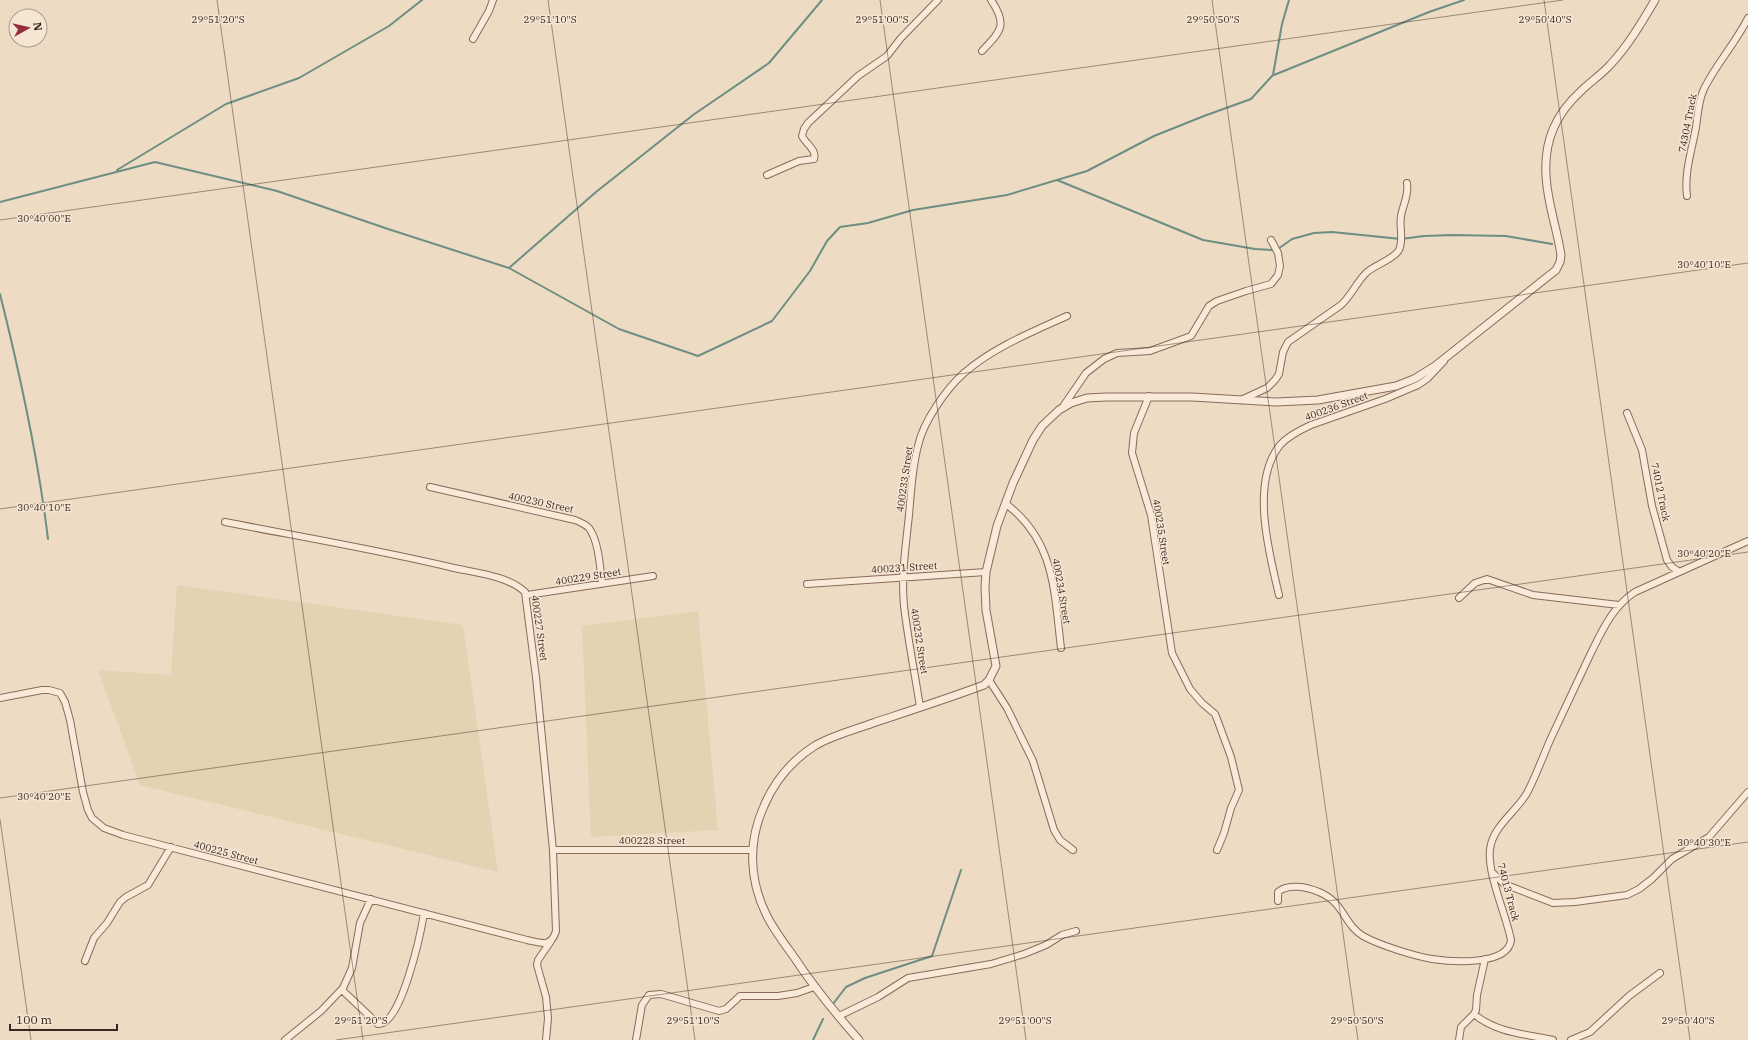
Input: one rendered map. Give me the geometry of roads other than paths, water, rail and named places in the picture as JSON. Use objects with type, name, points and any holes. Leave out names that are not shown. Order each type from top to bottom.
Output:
[{"type":"street","points":[[473,39],[489,11],[493,0]]},
{"type":"street","points":[[767,175],[799,162],[814,159],[815,153],[802,136],[804,129],[858,76],[887,56],[901,38],[938,0]]},
{"type":"street","points":[[982,51],[997,35],[1002,23],[1000,16],[991,0]]},
{"type":"street","points":[[858,1040],[814,987],[766,915],[755,881],[752,850],[756,828],[769,795],[782,774],[804,754],[818,745],[840,735],[984,685],[990,680],[996,666],[986,610],[986,572],[997,526],[1013,483],[1033,440],[1050,417],[1071,403],[1087,398],[1149,396],[1276,402],[1318,400],[1396,386],[1414,378],[1447,357],[1556,270],[1560,262],[1561,255],[1547,189],[1546,174],[1548,149],[1554,126],[1559,114],[1568,103],[1618,56],[1655,0]]},
{"type":"street","name":"74304 Track","points":[[1686,196],[1685,184],[1701,94],[1710,77],[1735,42],[1748,18]]},
{"type":"street","points":[[1240,400],[1267,388],[1279,374],[1283,352],[1288,342],[1342,305],[1360,279],[1367,272],[1397,252],[1401,243],[1401,218],[1408,195],[1407,183]]},
{"type":"street","points":[[1062,408],[1086,373],[1104,359],[1117,353],[1154,350],[1191,336],[1209,306],[1217,301],[1271,284],[1278,275],[1280,266],[1277,250],[1271,240]]},
{"type":"street","name":"400233 Street","points":[[903,576],[918,445],[930,418],[944,395],[964,373],[992,353],[1022,336],[1067,316]]},
{"type":"street","name":"400236 Street","points":[[1279,595],[1267,539],[1264,494],[1270,461],[1280,445],[1299,430],[1310,425],[1385,399],[1418,385],[1432,374],[1447,357]]},
{"type":"street","name":"400235 Street","points":[[1149,396],[1134,433],[1131,447],[1151,515],[1172,653],[1190,689],[1217,718],[1231,757],[1239,786],[1239,793],[1231,808],[1224,833],[1217,850]]},
{"type":"street","name":"74012 Track","points":[[1627,413],[1642,450],[1652,506],[1667,560],[1672,567],[1678,571]]},
{"type":"street","name":"400230 Street","points":[[430,487],[583,523],[588,527],[593,536],[602,584]]},
{"type":"street","name":"400234 Street","points":[[1006,504],[1027,522],[1041,544],[1048,562],[1061,648]]},
{"type":"street","name":"400227 Street","points":[[225,522],[414,558],[473,572],[514,585],[520,588],[527,595],[553,850],[556,931],[552,940]]},
{"type":"street","name":"74013 Track","points":[[1278,901],[1277,894],[1280,890],[1294,887],[1309,888],[1332,900],[1358,932],[1379,943],[1432,959],[1471,961],[1497,957],[1509,949],[1511,940],[1492,871],[1490,847],[1504,821],[1526,794],[1579,678],[1608,619],[1624,600],[1635,592],[1678,571],[1748,541]]},
{"type":"street","name":"400231 Street","points":[[807,584],[823,579],[986,572]]},
{"type":"street","name":"400229 Street","points":[[527,595],[653,576]]},
{"type":"street","name":"400232 Street","points":[[903,576],[904,606],[920,708]]},
{"type":"street","points":[[1459,598],[1475,583],[1486,579],[1533,595],[1619,605]]},
{"type":"street","points":[[990,680],[1007,708],[1033,761],[1054,830],[1060,840],[1072,850]]},
{"type":"street","name":"400225 Street","points":[[0,698],[42,690],[60,693],[65,702],[83,792],[92,818],[104,828],[123,835],[543,944],[552,940]]},
{"type":"street","points":[[1492,871],[1498,880],[1504,884],[1553,903],[1575,902],[1627,895],[1639,889],[1652,879],[1672,859],[1709,837],[1748,792]]},
{"type":"street","points":[[85,961],[94,938],[120,902],[134,892],[148,885],[171,847]]},
{"type":"street","name":"400228 Street","points":[[553,850],[752,850]]},
{"type":"street","points":[[285,1040],[321,1011],[342,990],[352,968],[360,923],[371,899]]},
{"type":"street","points":[[342,990],[374,1022],[380,1025],[387,1022],[399,1003],[414,959],[424,914]]},
{"type":"street","points":[[839,1016],[878,998],[908,978],[991,964],[1024,954],[1046,945],[1062,935],[1076,931]]},
{"type":"street","points":[[546,1040],[548,1018],[546,997],[537,965],[538,960],[552,940]]},
{"type":"street","points":[[1459,1040],[1462,1027],[1474,1014],[1485,959]]},
{"type":"street","points":[[1572,1040],[1590,1032],[1629,996],[1660,973]]},
{"type":"street","points":[[636,1040],[642,1005],[649,995],[661,994],[719,1010],[726,1009],[740,996],[778,996],[797,993],[814,987]]},
{"type":"street","points":[[1474,1014],[1485,1023],[1496,1028],[1553,1040]]},
{"type":"waterway","points":[[117,170],[226,104],[299,78],[389,26],[422,0]]},
{"type":"waterway","points":[[509,268],[596,192],[693,115],[769,63],[822,0]]},
{"type":"waterway","points":[[0,202],[155,162],[277,191],[509,268],[619,329],[698,356],[772,321],[810,271],[827,241],[840,227],[868,223],[913,210],[1007,195],[1087,171],[1154,136],[1251,99],[1273,75],[1282,24],[1289,0]]},
{"type":"waterway","points":[[1274,75],[1429,12],[1464,0]]},
{"type":"waterway","points":[[1057,180],[1203,240],[1255,249],[1274,250]]},
{"type":"waterway","points":[[1278,249],[1292,239],[1314,233],[1332,232],[1401,239],[1452,235],[1506,236],[1552,244]]},
{"type":"waterway","points":[[0,294],[28,415],[48,539]]},
{"type":"waterway","points":[[833,1004],[846,987],[865,978],[932,956],[961,870]]},
{"type":"waterway","points":[[813,1040],[823,1019]]}]
